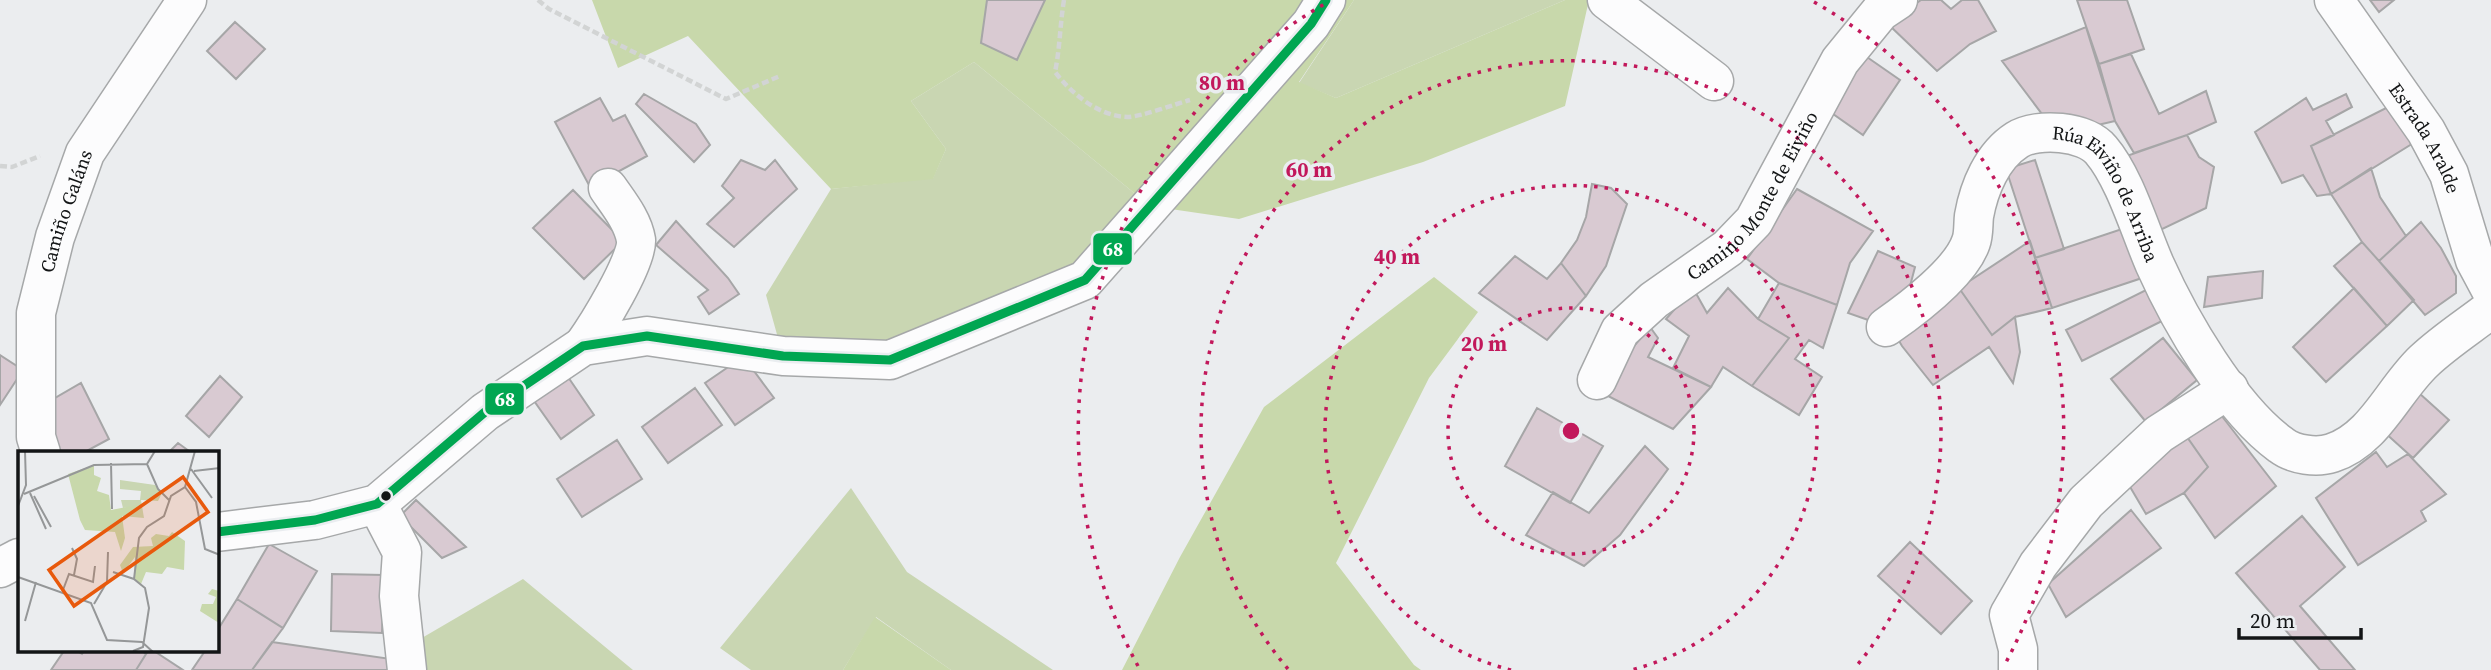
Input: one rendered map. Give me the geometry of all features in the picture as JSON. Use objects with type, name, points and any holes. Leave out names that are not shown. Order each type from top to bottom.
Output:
[{"type":"street","name":"Camiño Galáns","points":[[40,451],[36,437],[36,313],[55,237],[85,153],[187,0]]},
{"type":"street","points":[[583,346],[647,336],[783,356],[890,360],[1085,280],[1311,24],[1326,0]]},
{"type":"street","points":[[1607,0],[1714,81]]},
{"type":"street","name":"Camino Monte de Eiviño","points":[[1597,380],[1620,331],[1654,300],[1728,248],[1754,221],[1840,61],[1880,12],[1898,0]]},
{"type":"street","name":"Estrada Aralde","points":[[2334,0],[2426,131],[2449,174],[2476,260],[2491,290]]},
{"type":"street","name":"Rúa Eiviño de Arriba","points":[[1886,327],[1920,303],[1956,266],[1971,242],[1980,189],[1999,157],[2019,139],[2053,132],[2076,134],[2099,148],[2113,167],[2163,280],[2200,349],[2250,418],[2283,447],[2309,456],[2332,453],[2363,436],[2424,361],[2491,309]]},
{"type":"street","points":[[219,532],[315,520],[377,504],[485,412],[583,346],[598,325],[629,266],[636,242],[626,213],[608,188]]},
{"type":"street","points":[[2018,670],[2018,649],[2009,615],[2038,565],[2086,502],[2159,434],[2229,389]]},
{"type":"street","points":[[377,504],[402,552],[399,596],[407,670]]},
{"type":"street","points":[[0,568],[18,559]]},
{"type":"path","points":[[538,0],[549,9],[726,99],[780,76]]},
{"type":"path","points":[[1064,0],[1055,72],[1070,92],[1109,114],[1129,117],[1191,99]]},
{"type":"green space","points":[[592,0],[1354,0],[1299,82],[1336,98],[1565,0],[1589,0],[1565,106],[1423,162],[1239,219],[1150,206],[974,62],[911,101],[946,149],[933,179],[831,189],[688,36],[618,68]]},
{"type":"green space","points":[[1354,0],[1565,0],[1336,98],[1299,83]]},
{"type":"green space","points":[[974,62],[1150,206],[1085,280],[901,356],[783,356],[766,295],[831,189],[933,178],[946,149],[911,101]]},
{"type":"green space","points":[[1434,277],[1478,312],[1429,378],[1336,563],[1414,665],[1421,670],[1122,670],[1180,557],[1264,407]]},
{"type":"green space","points":[[851,488],[907,572],[1053,670],[951,670],[876,617],[843,670],[751,670],[720,648]]},
{"type":"green space","points":[[523,579],[633,670],[407,670],[403,649]]},
{"type":"green space","points":[[875,617],[951,670],[843,670]]},
{"type":"building","points":[[987,0],[1045,0],[1017,60],[981,43]]},
{"type":"building","points":[[1921,0],[1941,0],[1951,9],[1962,0],[1978,0],[1996,31],[1970,44],[1937,71],[1888,24]]},
{"type":"building","points":[[2077,0],[2127,0],[2144,49],[2099,64]]},
{"type":"building","points":[[2370,0],[2394,0],[2379,12]]},
{"type":"building","points":[[235,22],[265,49],[236,79],[207,51]]},
{"type":"building","points":[[2086,27],[2115,121],[2089,127],[2045,118],[2002,61]]},
{"type":"building","points":[[2131,54],[2159,114],[2206,91],[2216,122],[2134,153],[2115,121],[2099,64]]},
{"type":"building","points":[[1864,55],[1900,80],[1863,135],[1826,109]]},
{"type":"building","points":[[644,94],[696,124],[710,145],[694,162],[636,104]]},
{"type":"building","points":[[2346,94],[2352,107],[2326,121],[2334,135],[2311,146],[2331,194],[2317,196],[2303,175],[2282,183],[2255,132],[2306,98],[2313,110]]},
{"type":"building","points":[[600,98],[613,121],[625,115],[647,156],[590,187],[555,122]]},
{"type":"building","points":[[2388,107],[2415,142],[2331,194],[2311,146]]},
{"type":"building","points":[[2187,135],[2199,157],[2214,167],[2206,208],[2154,233],[2118,159]]},
{"type":"building","points":[[741,160],[765,170],[775,160],[797,189],[734,247],[707,224],[734,198],[722,186]]},
{"type":"building","points":[[2035,160],[2064,249],[2035,258],[2006,169]]},
{"type":"building","points":[[2371,168],[2380,197],[2406,236],[2379,261],[2362,242],[2331,194]]},
{"type":"building","points":[[1592,184],[1611,188],[1627,204],[1606,266],[1586,296],[1561,263],[1577,240],[1586,217]]},
{"type":"building","points":[[1797,189],[1873,231],[1850,263],[1837,305],[1779,283],[1747,259]]},
{"type":"building","points":[[573,190],[623,241],[584,279],[533,228]]},
{"type":"building","points":[[676,221],[728,278],[739,294],[709,314],[698,297],[708,290],[656,245]]},
{"type":"building","points":[[2421,222],[2441,248],[2456,276],[2456,293],[2425,315],[2379,261]]},
{"type":"building","points":[[2128,227],[2145,277],[2052,308],[2035,258]]},
{"type":"building","points":[[2030,241],[2052,308],[2015,317],[1992,335],[1959,288]]},
{"type":"building","points":[[2362,242],[2414,300],[2387,326],[2334,266]]},
{"type":"building","points":[[1878,251],[1915,267],[1909,290],[1874,322],[1848,313]]},
{"type":"building","points":[[1515,256],[1547,279],[1561,263],[1586,296],[1547,340],[1479,293]]},
{"type":"building","points":[[2263,271],[2262,298],[2204,307],[2208,277]]},
{"type":"building","points":[[1779,283],[1837,305],[1823,348],[1809,340],[1795,359],[1822,377],[1799,415],[1752,386],[1789,338],[1758,319]]},
{"type":"building","points":[[1693,288],[1707,313],[1728,288],[1758,319],[1789,338],[1752,386],[1723,367],[1711,387],[1673,368],[1689,336],[1666,319]]},
{"type":"building","points":[[1959,288],[1992,335],[2015,317],[2020,352],[2013,383],[1989,347],[1933,385],[1895,334]]},
{"type":"building","points":[[2354,288],[2387,326],[2326,382],[2293,347]]},
{"type":"building","points":[[2148,289],[2164,320],[2082,361],[2066,330]]},
{"type":"building","points":[[1650,327],[1658,338],[1648,357],[1711,387],[1673,429],[1608,396],[1624,358]]},
{"type":"building","points":[[2163,338],[2197,380],[2146,422],[2111,379]]},
{"type":"building","points":[[0,355],[23,370],[0,405]]},
{"type":"building","points":[[737,361],[748,363],[774,398],[735,425],[705,383]]},
{"type":"building","points":[[566,374],[594,415],[561,439],[532,398]]},
{"type":"building","points":[[220,376],[242,397],[209,437],[186,416]]},
{"type":"building","points":[[81,383],[109,439],[87,451],[55,451],[43,405]]},
{"type":"building","points":[[695,388],[722,425],[668,463],[642,427]]},
{"type":"building","points":[[2419,393],[2449,420],[2413,458],[2383,431]]},
{"type":"building","points":[[1537,408],[1603,446],[1570,503],[1505,466]]},
{"type":"building","points":[[2221,415],[2276,486],[2215,538],[2184,493],[2208,467],[2185,434]]},
{"type":"building","points":[[2185,434],[2208,467],[2184,493],[2146,514],[2126,480]]},
{"type":"building","points":[[617,440],[642,479],[582,517],[557,479]]},
{"type":"building","points":[[178,443],[189,451],[170,451]]},
{"type":"building","points":[[1645,446],[1668,469],[1620,535],[1584,566],[1526,535],[1553,492],[1589,513]]},
{"type":"building","points":[[2376,452],[2387,467],[2408,454],[2446,494],[2421,511],[2426,521],[2358,565],[2316,498]]},
{"type":"building","points":[[416,500],[466,547],[442,558],[400,516]]},
{"type":"building","points":[[2131,510],[2161,548],[2066,617],[2048,584]]},
{"type":"building","points":[[2302,516],[2345,567],[2300,606],[2355,670],[2320,670],[2236,573]]},
{"type":"building","points":[[1910,542],[1972,601],[1941,634],[1878,576]]},
{"type":"building","points":[[269,544],[317,571],[283,628],[237,599]]},
{"type":"building","points":[[332,574],[384,575],[382,633],[331,631]]},
{"type":"building","points":[[237,599],[283,628],[252,670],[192,670],[204,652],[219,652],[219,628]]},
{"type":"building","points":[[272,642],[398,660],[396,670],[252,670]]},
{"type":"building","points":[[63,652],[146,654],[136,670],[51,670]]},
{"type":"building","points":[[147,652],[156,652],[183,670],[136,670]]},
{"type":"transit line","name":"68","points":[[219,532],[315,520],[377,504],[485,412],[583,346],[647,336],[783,356],[890,360],[1085,280],[1311,24],[1326,0]]}]
